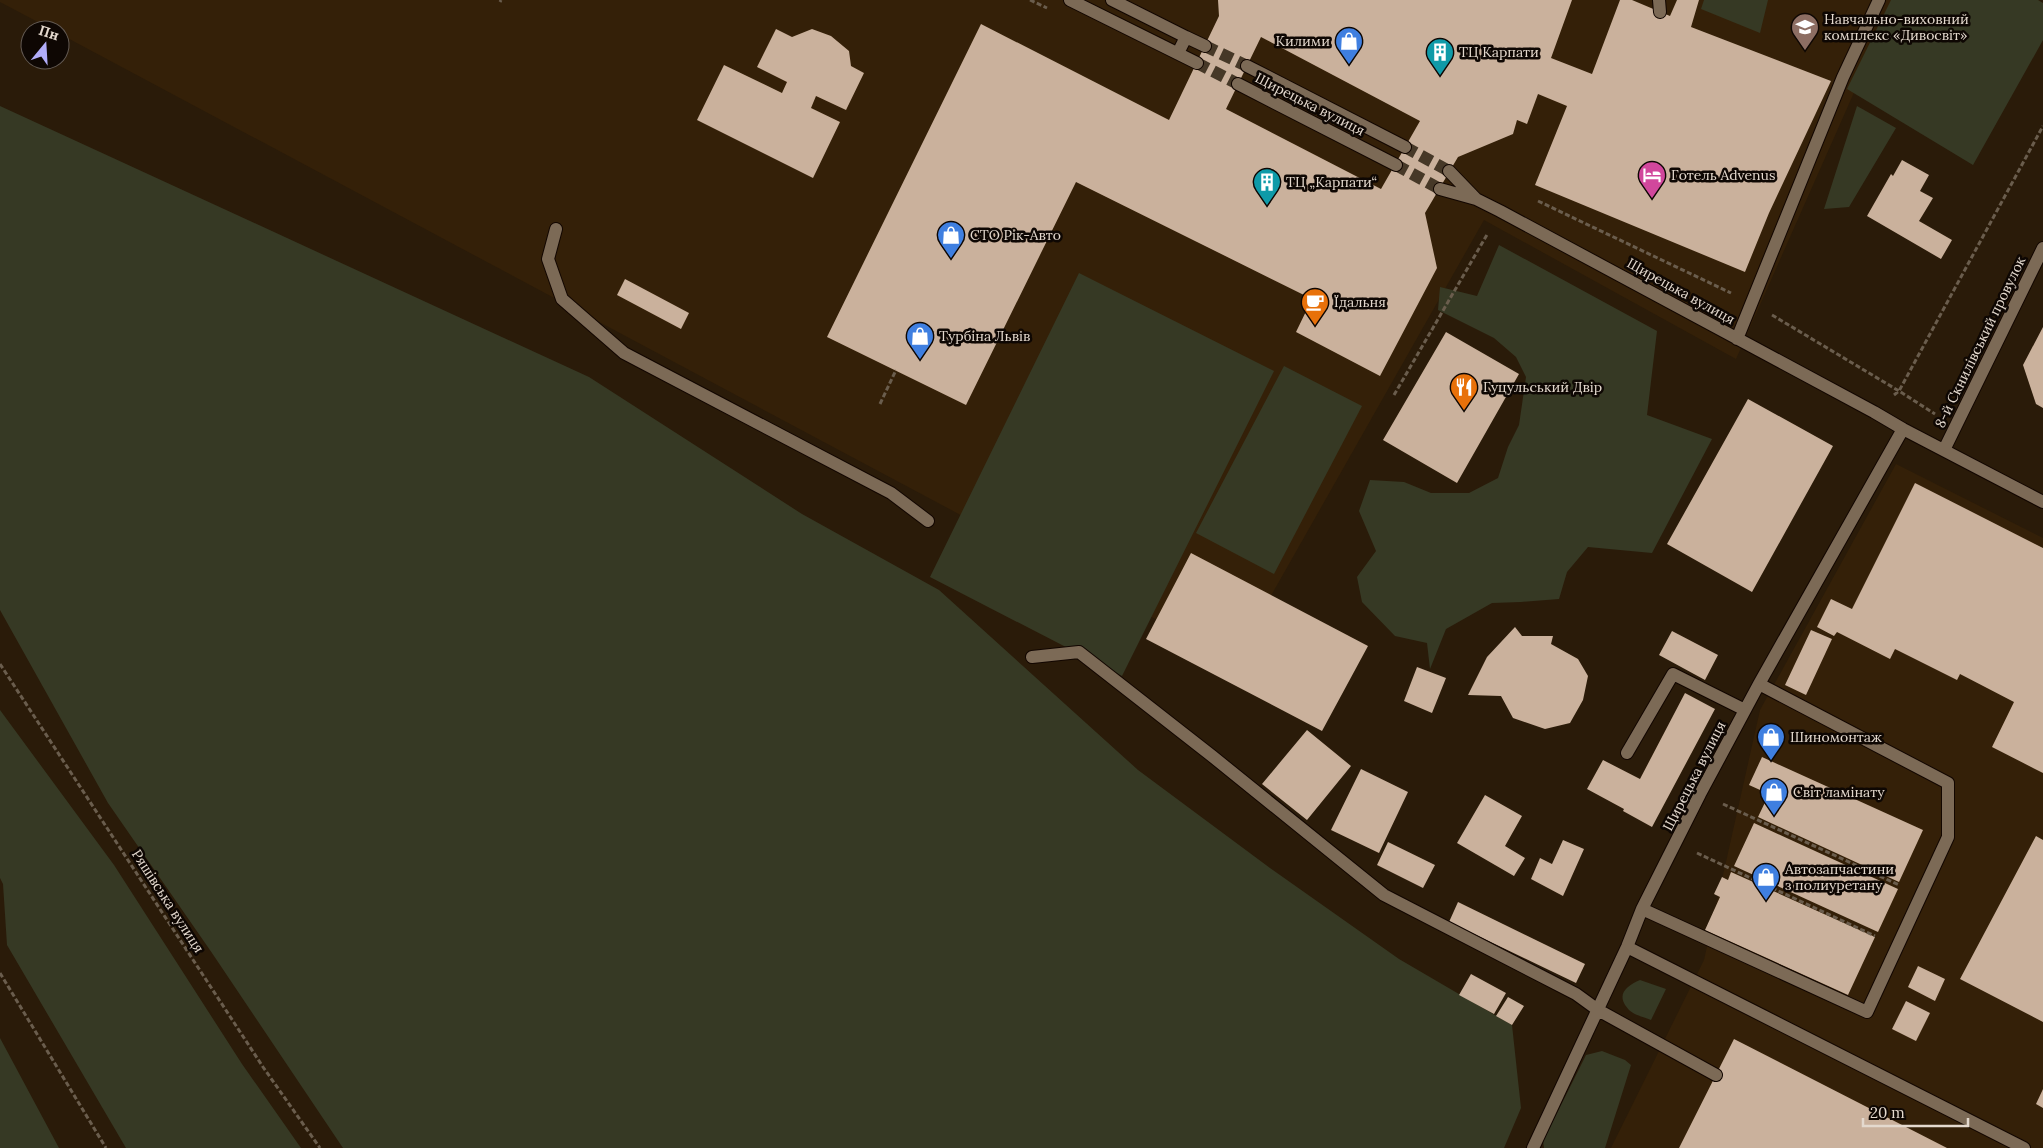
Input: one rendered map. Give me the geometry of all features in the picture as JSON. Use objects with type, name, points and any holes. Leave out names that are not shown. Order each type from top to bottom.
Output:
[{"type":"street","points":[[1070,0],[1197,63]]},
{"type":"street","points":[[1112,0],[1205,46]]},
{"type":"street","points":[[1737,339],[1843,77],[1879,0]]},
{"type":"street","points":[[1178,54],[1186,37]]},
{"type":"street","points":[[1247,66],[1405,147]]},
{"type":"street","name":"Щирецька вулиця","points":[[1238,84],[1396,164]]},
{"type":"street","points":[[1450,171],[1476,199]]},
{"type":"street","name":"Щирецька вулиця","points":[[1440,189],[1476,199],[1903,429],[2043,502]]},
{"type":"street","points":[[556,229],[548,259],[562,299],[624,353],[891,493],[928,521]]},
{"type":"street","name":"8-й Скнилівський провулок","points":[[1944,450],[2043,248]]},
{"type":"street","name":"Щирецька вулиця","points":[[1533,1148],[1628,947],[1642,909],[1700,794],[1758,684],[1903,429]]},
{"type":"street","points":[[1032,657],[1079,652],[1212,756],[1384,895],[1576,994],[1598,1010],[1716,1075]]},
{"type":"street","points":[[1627,753],[1673,674],[1744,710]]},
{"type":"street","points":[[1642,909],[1867,1012],[1948,837],[1948,783],[1758,684]]},
{"type":"street","points":[[1628,947],[2024,1148]]},
{"type":"path","points":[[1530,197],[1752,303],[1899,391],[2043,126]]},
{"type":"path","points":[[1394,395],[1489,232]]},
{"type":"path","points":[[922,354],[933,331]]},
{"type":"path","points":[[880,404],[896,370]]},
{"type":"path","name":"Ряшівська вулиця","points":[[0,664],[253,1051],[320,1148]]},
{"type":"path","points":[[1700,794],[1922,896]]},
{"type":"path","points":[[1676,843],[1898,947]]},
{"type":"path","points":[[0,973],[106,1148]]},
{"type":"shaded area","points":[[0,0],[1895,0],[1736,359],[1484,220],[1234,661],[70,39],[70,20],[34,20],[0,2]]},
{"type":"shaded area","points":[[1896,464],[2043,538],[2043,1148],[1611,1148],[1704,960],[1760,710]]},
{"type":"green space","points":[[1704,0],[1768,0],[1760,33],[1701,9]]},
{"type":"green space","points":[[1891,0],[2038,0],[2043,3],[2043,40],[1973,165],[1847,89]]},
{"type":"green space","points":[[0,106],[589,377],[802,514],[939,590],[1138,770],[1270,868],[1399,959],[1512,1025],[1521,1108],[1504,1148],[343,1148],[212,953],[108,803],[0,610]]},
{"type":"green space","points":[[1857,106],[1896,128],[1849,207],[1824,209]]},
{"type":"green space","points":[[1499,245],[1657,331],[1647,415],[1712,439],[1652,553],[1588,547],[1567,572],[1559,599],[1492,603],[1446,629],[1430,669],[1427,643],[1395,636],[1362,602],[1357,577],[1376,551],[1359,511],[1370,480],[1404,482],[1431,493],[1469,493],[1498,478],[1508,447],[1519,425],[1526,377],[1516,357],[1494,338],[1438,310],[1440,287],[1477,296]]},
{"type":"green space","points":[[1079,273],[1274,371],[1122,676],[930,577]]},
{"type":"green space","points":[[1284,366],[1362,406],[1274,574],[1196,533]]},
{"type":"green space","points":[[0,710],[114,865],[242,1064],[301,1148],[126,1148],[7,945],[3,884],[0,878]]},
{"type":"green space","points":[[1640,980],[1666,989],[1651,1020],[1631,1012],[1623,1000],[1624,992],[1627,988]]},
{"type":"green space","points":[[0,1038],[59,1148],[0,1148]]},
{"type":"green space","points":[[1602,1051],[1625,1060],[1631,1065],[1605,1148],[1544,1148],[1543,1141],[1586,1055]]},
{"type":"building","points":[[1218,0],[1572,0],[1551,58],[1592,74],[1620,0],[1632,0],[1670,16],[1677,0],[1699,0],[1691,27],[1831,81],[1769,213],[1745,272],[1535,185],[1567,106],[1538,94],[1527,124],[1517,120],[1513,134],[1458,157],[1425,213],[1437,268],[1380,376],[1296,332],[1312,299],[1076,182],[966,405],[827,337],[981,24],[1169,120],[1219,16]],"holes":[[[1261,37],[1420,121],[1381,189],[1226,109]]]},
{"type":"building","points":[[776,29],[792,37],[812,29],[831,36],[849,51],[851,66],[864,73],[846,110],[816,96],[811,108],[840,122],[813,178],[697,120],[724,65],[782,93],[787,82],[757,67]]},
{"type":"building","points":[[1902,160],[1929,175],[1920,191],[1933,198],[1919,221],[1952,240],[1941,259],[1867,216],[1891,174],[1893,176]]},
{"type":"building","points":[[625,279],[689,313],[681,329],[617,295]]},
{"type":"building","points":[[2043,327],[2043,408],[2036,404],[2023,365]]},
{"type":"building","points":[[1446,332],[1519,374],[1457,483],[1383,440]]},
{"type":"building","points":[[1748,399],[1833,446],[1752,592],[1667,544]]},
{"type":"building","points":[[1915,483],[2043,548],[2043,773],[1992,747],[2014,702],[1960,674],[1957,680],[1895,649],[1890,659],[1837,632],[1834,636],[1817,627],[1831,599],[1852,609]]},
{"type":"building","points":[[1191,553],[1368,646],[1322,731],[1146,639]]},
{"type":"building","points":[[1515,627],[1522,636],[1553,636],[1551,644],[1578,659],[1588,676],[1583,700],[1570,723],[1545,729],[1513,718],[1501,696],[1468,695],[1487,657]]},
{"type":"building","points":[[1811,630],[1832,639],[1806,695],[1785,685]]},
{"type":"building","points":[[1672,631],[1718,655],[1705,680],[1659,655]]},
{"type":"building","points":[[1417,667],[1446,678],[1432,713],[1404,701]]},
{"type":"building","points":[[1685,693],[1715,709],[1652,827],[1587,789],[1603,760],[1640,779]]},
{"type":"building","points":[[1307,730],[1351,766],[1307,820],[1262,784]]},
{"type":"building","points":[[1762,757],[1923,830],[1899,882],[1758,817],[1769,794],[1749,785]]},
{"type":"building","points":[[1361,769],[1408,792],[1379,853],[1331,830]]},
{"type":"building","points":[[1485,795],[1522,816],[1505,846],[1525,858],[1514,876],[1457,843]]},
{"type":"building","points":[[1754,823],[1898,889],[1878,932],[1734,866]]},
{"type":"building","points":[[2036,836],[2043,840],[2043,1022],[1960,979]]},
{"type":"building","points":[[1563,840],[1584,849],[1563,896],[1531,879],[1540,858],[1552,864]]},
{"type":"building","points":[[1388,842],[1435,865],[1423,888],[1377,865]]},
{"type":"building","points":[[1731,872],[1875,937],[1848,995],[1705,930],[1720,897],[1714,894],[1722,877],[1728,880]]},
{"type":"building","points":[[1458,902],[1585,964],[1576,983],[1449,922]]},
{"type":"building","points":[[1918,966],[1945,979],[1935,1001],[1908,987]]},
{"type":"building","points":[[1471,974],[1506,993],[1494,1014],[1459,995]]},
{"type":"building","points":[[1508,997],[1524,1006],[1512,1025],[1496,1016]]},
{"type":"building","points":[[1906,1001],[1930,1013],[1916,1041],[1892,1029]]},
{"type":"building","points":[[1734,1039],[1947,1148],[1679,1148]]},
{"type":"building","points":[[2043,1089],[2043,1108],[2036,1104]]},
{"type":"tunnel","points":[[1205,46],[1247,66]]},
{"type":"tunnel","points":[[1197,63],[1238,84]]},
{"type":"tunnel","points":[[1405,147],[1449,171]]},
{"type":"tunnel","points":[[1396,165],[1440,189]]},
{"type":"place","name":"Навчально-виховний комплекс «Дивосвіт»","points":[[1805,51]]},
{"type":"place","name":"Килими","points":[[1349,65]]},
{"type":"place","name":"ТЦ Карпати","points":[[1440,76]]},
{"type":"place","name":"Готель Advenus","points":[[1652,199]]},
{"type":"place","name":"ТЦ „Карпати“","points":[[1267,206]]},
{"type":"place","name":"СТО Рік-Авто","points":[[951,259]]},
{"type":"place","name":"Їдальня","points":[[1315,326]]},
{"type":"place","name":"Турбіна Львів","points":[[920,360]]},
{"type":"place","name":"Гуцульський Двір","points":[[1464,411]]},
{"type":"place","name":"Шиномонтаж","points":[[1771,761]]},
{"type":"place","name":"Світ ламінату","points":[[1774,816]]},
{"type":"place","name":"Автозапчастини з полиуретану","points":[[1766,901]]}]
